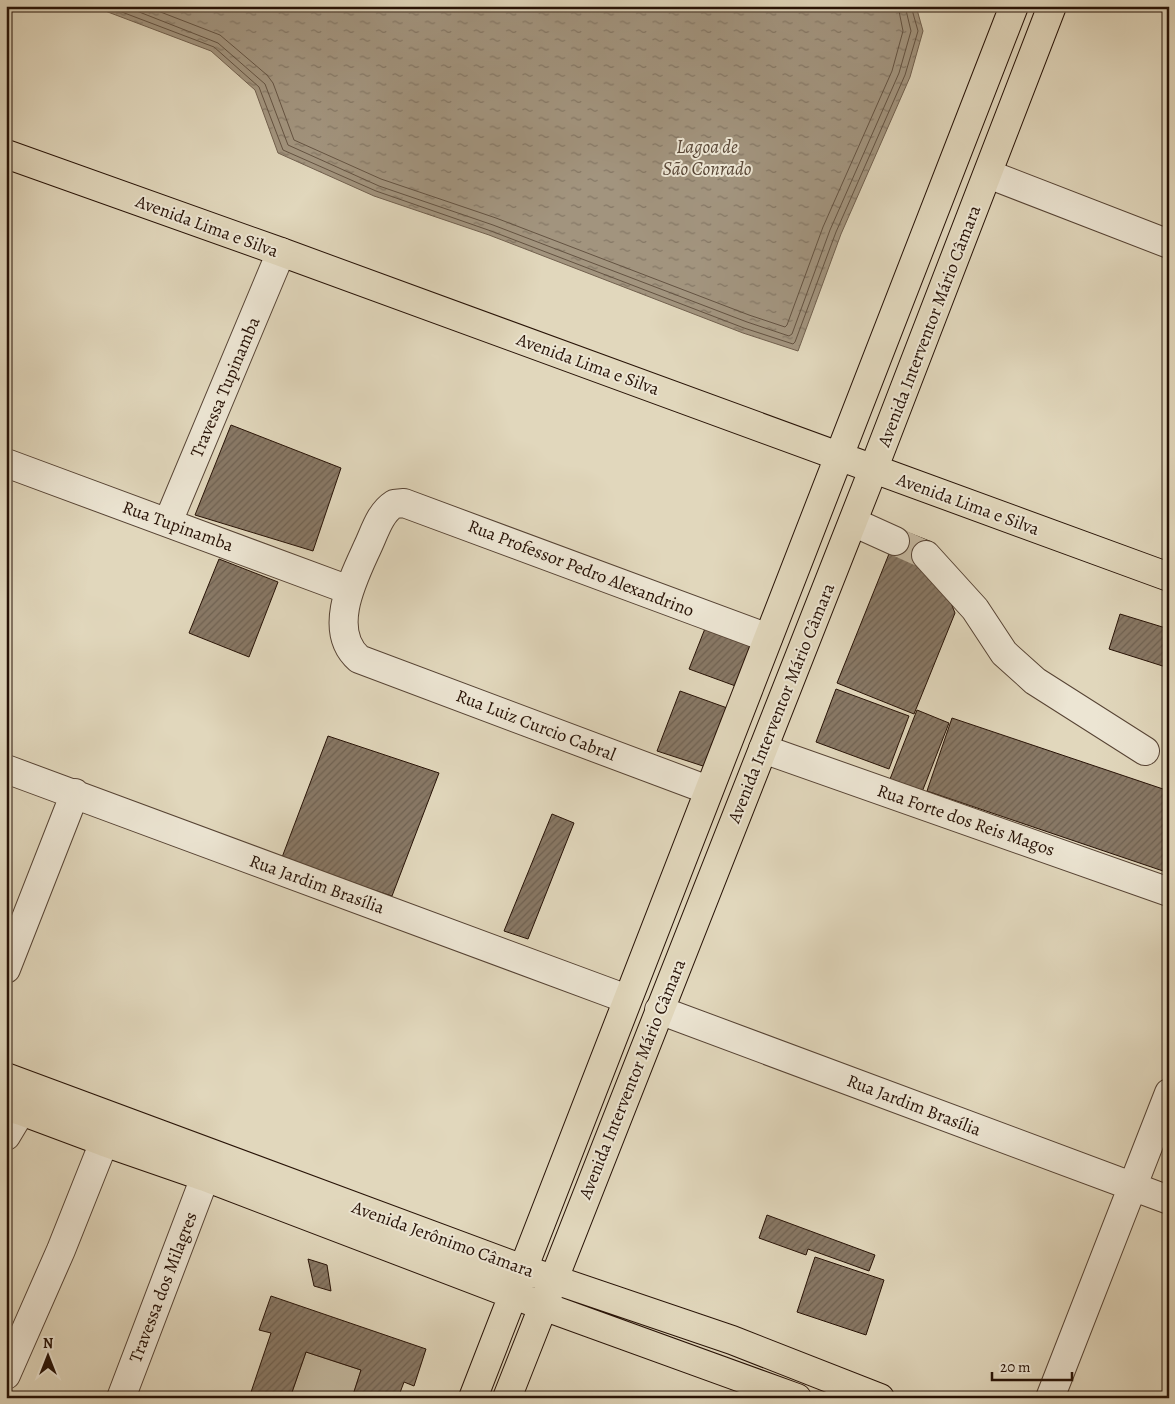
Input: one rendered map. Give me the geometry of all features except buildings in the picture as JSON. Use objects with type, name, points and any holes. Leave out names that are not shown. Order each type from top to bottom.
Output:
[{"type":"main road","name":"Avenida Interventor Mário Câmara","points":[[473,1398],[1014,6]]},
{"type":"main road","name":"Avenida Interventor Mário Câmara","points":[[507,1398],[874,470],[1052,6]]},
{"type":"main road","name":"Avenida Lima e Silva","points":[[6,154],[281,252],[1169,577]]},
{"type":"main road","name":"Avenida Jerônimo Câmara","points":[[6,1077],[523,1269],[732,1340],[880,1398]]},
{"type":"main road","name":"Avenida Jerônimo Câmara","points":[[13,1109],[204,1177],[542,1306],[797,1398]]},
{"type":"street","points":[[988,174],[1169,244]]},
{"type":"street","name":"Travessa Tupinamba","points":[[168,522],[281,252]]},
{"type":"street","name":"Rua Tupinamba","points":[[6,462],[349,590]]},
{"type":"street","name":"Rua Professor Pedro Alexandrino","points":[[349,590],[382,515],[394,504],[411,504],[768,638]]},
{"type":"street","points":[[853,522],[895,540]]},
{"type":"street","points":[[926,555],[975,609],[1004,653],[1035,681],[1145,751]]},
{"type":"street","name":"Rua Luiz Curcio Cabral","points":[[349,590],[344,616],[346,640],[353,653],[363,660],[708,790]]},
{"type":"street","name":"Rua Forte dos Reis Magos","points":[[763,748],[1169,892]]},
{"type":"street","name":"Rua Jardim Brasília","points":[[6,769],[627,999]]},
{"type":"street","points":[[6,969],[75,794]]},
{"type":"street","name":"Rua Jardim Brasília","points":[[660,1010],[1169,1200]]},
{"type":"street","points":[[1050,1398],[1169,1093]]},
{"type":"street","points":[[6,1136],[13,1109]]},
{"type":"street","points":[[6,1375],[57,1258],[104,1142]]},
{"type":"street","name":"Travessa dos Milagres","points":[[121,1398],[204,1177]]},
{"type":"shaded area","points":[[306,1352],[361,1370],[352,1398],[290,1398]]},
{"type":"water","name":"Lagoa de São Conrado","points":[[92,6],[916,6],[923,31],[910,77],[841,234],[798,351],[743,333],[489,235],[374,196],[278,153],[255,90],[211,51]]},
{"type":"tunnel","points":[[895,541],[926,555]]}]
